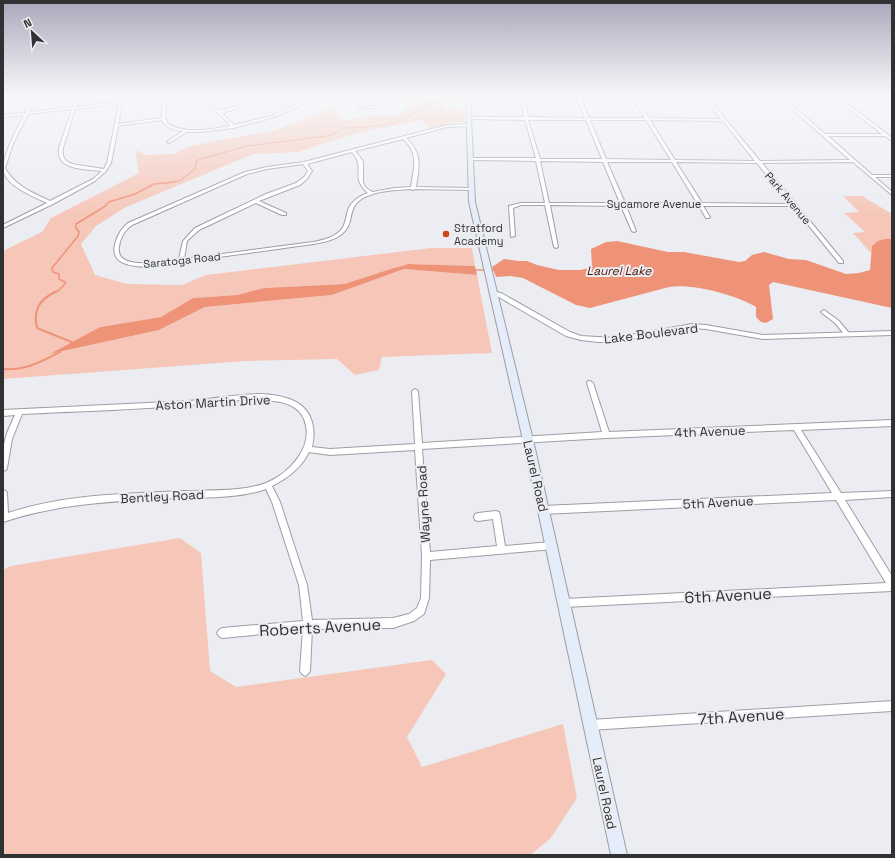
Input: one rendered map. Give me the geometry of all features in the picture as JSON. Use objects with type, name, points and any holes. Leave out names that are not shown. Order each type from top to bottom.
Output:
[{"type":"main road","name":"Laurel Road","points":[[470,136],[472,202],[492,293],[528,440],[619,855]]},
{"type":"street","points":[[16,136],[3,168],[6,175],[13,183],[50,203]]},
{"type":"street","points":[[65,136],[60,152],[64,162],[69,165],[105,170]]},
{"type":"street","points":[[3,227],[94,180],[105,170],[109,163],[115,136]]},
{"type":"street","points":[[169,142],[178,136]]},
{"type":"street","name":"Saratoga Road","points":[[407,136],[304,162],[242,174],[140,218],[125,228],[116,247],[116,253],[122,261],[132,264],[147,265],[309,244],[325,240],[342,232],[346,226],[353,205],[370,193],[390,189],[471,189]]},
{"type":"street","points":[[531,136],[538,160],[556,247]]},
{"type":"street","points":[[594,136],[634,232]]},
{"type":"street","points":[[657,136],[708,217]]},
{"type":"street","name":"Park Avenue","points":[[737,136],[841,262]]},
{"type":"street","points":[[824,136],[892,194]]},
{"type":"street","points":[[403,137],[412,145],[417,153],[413,189]]},
{"type":"street","points":[[352,150],[359,157],[362,164],[359,180],[360,184],[370,193]]},
{"type":"street","points":[[471,159],[758,162],[853,160]]},
{"type":"street","points":[[181,261],[185,241],[193,232],[256,201],[303,181],[308,176],[310,171],[304,162]]},
{"type":"street","points":[[871,176],[892,176]]},
{"type":"street","points":[[256,201],[284,214]]},
{"type":"street","name":"Sycamore Avenue","points":[[513,236],[511,207],[514,204],[794,205]]},
{"type":"street","name":"Lake Boulevard","points":[[492,293],[499,294],[568,334],[586,339],[614,340],[692,326],[763,337],[892,332]]},
{"type":"street","points":[[824,312],[837,322],[847,334]]},
{"type":"street","points":[[590,383],[606,436]]},
{"type":"street","name":"Wayne Road","points":[[416,391],[426,556],[425,598],[421,611],[416,615]]},
{"type":"street","name":"Aston Martin Drive","points":[[3,413],[204,402],[259,397],[283,399],[295,404],[304,412],[309,421],[311,433],[308,449]]},
{"type":"street","points":[[3,468],[6,445],[20,412]]},
{"type":"street","name":"4th Avenue","points":[[528,440],[892,422]]},
{"type":"street","points":[[796,427],[892,584]]},
{"type":"street","points":[[308,449],[330,452],[528,440]]},
{"type":"street","name":"Bentley Road","points":[[4,518],[27,510],[65,503],[135,497],[236,492],[268,485],[292,469],[303,458],[308,449]]},
{"type":"street","points":[[268,485],[276,502],[303,585],[308,626],[305,671]]},
{"type":"street","points":[[3,493],[4,518]]},
{"type":"street","name":"5th Avenue","points":[[543,510],[892,494]]},
{"type":"street","points":[[478,517],[496,515],[502,550]]},
{"type":"street","points":[[426,556],[551,546]]},
{"type":"street","name":"6th Avenue","points":[[564,603],[892,587]]},
{"type":"street","name":"Roberts Avenue","points":[[222,633],[308,626],[394,622],[411,618],[416,615]]},
{"type":"street","name":"7th Avenue","points":[[590,725],[892,706]]},
{"type":"shaded area","points":[[243,136],[348,136],[298,152],[253,154],[124,208],[96,226],[81,244],[95,275],[127,284],[182,285],[206,275],[431,248],[472,248],[475,266],[408,264],[344,284],[264,288],[237,295],[193,298],[161,317],[100,327],[52,354],[159,330],[205,307],[332,295],[404,269],[477,275],[492,353],[382,357],[379,370],[355,375],[337,359],[245,361],[3,379],[3,251],[42,232],[51,218],[139,173],[135,150],[146,155],[173,154],[191,146]]},
{"type":"shaded area","points":[[843,196],[862,196],[892,214],[892,240],[871,253],[853,233],[865,232],[844,213],[859,212]]},
{"type":"shaded area","points":[[180,538],[201,553],[210,671],[236,687],[432,660],[446,674],[407,737],[422,767],[563,724],[577,798],[550,839],[530,855],[3,855],[3,570],[11,566]]},
{"type":"water","name":"Laurel Lake","points":[[892,239],[892,308],[773,282],[769,285],[773,319],[766,323],[761,322],[756,317],[756,307],[726,294],[701,288],[678,286],[669,287],[590,308],[576,305],[523,278],[510,276],[496,277],[492,267],[504,259],[527,261],[559,270],[581,270],[592,267],[591,249],[606,242],[617,241],[668,252],[684,252],[739,262],[745,261],[752,255],[764,252],[789,259],[806,260],[846,274],[870,270],[872,246],[878,241]]},
{"type":"water","points":[[408,264],[475,266],[477,275],[404,269],[332,295],[205,307],[159,330],[50,354],[100,327],[161,317],[193,298],[237,295],[264,288],[344,284]]},
{"type":"waterway","points":[[170,182],[179,181],[195,169],[196,161],[201,159],[247,146],[327,136]]},
{"type":"waterway","points":[[53,293],[58,291],[65,284],[65,282],[59,279],[59,274],[53,272],[52,268],[78,236],[79,232],[76,228],[76,224],[104,207],[109,202],[135,194],[154,184],[170,182]]},
{"type":"waterway","points":[[170,182],[174,182]]},
{"type":"waterway","points":[[378,274],[397,268]]},
{"type":"waterway","points":[[475,270],[494,270]]},
{"type":"waterway","points":[[53,293],[45,298],[38,306],[36,316],[37,328],[74,343]]},
{"type":"waterway","points":[[3,369],[18,369],[25,367],[60,352]]},
{"type":"place","name":"Stratford Academy","points":[[446,234]]}]
